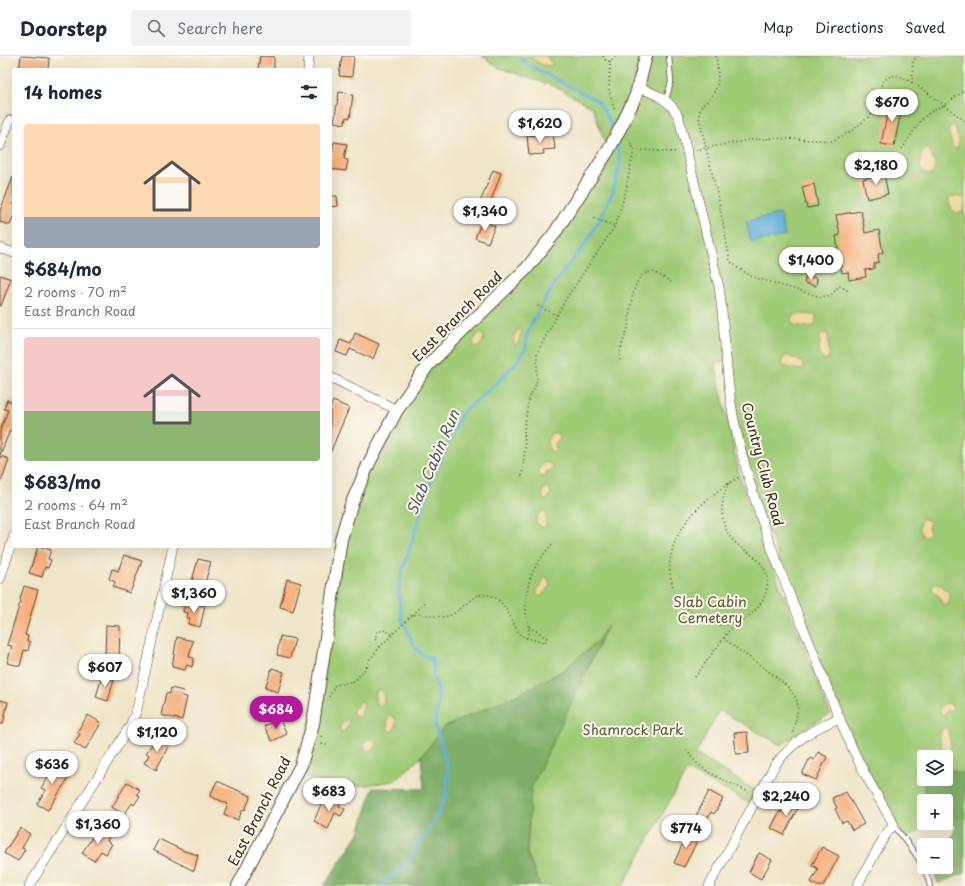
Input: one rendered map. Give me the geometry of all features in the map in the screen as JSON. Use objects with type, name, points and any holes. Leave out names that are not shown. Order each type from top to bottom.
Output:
[{"type":"main road","name":"East Branch Road","points":[[238,886],[301,765],[313,724],[341,539],[351,505],[363,477],[397,410],[428,365],[527,268],[569,212],[608,151],[622,123],[638,88],[646,56]]},
{"type":"street","points":[[308,68],[309,56]]},
{"type":"street","name":"Country Club Road","points":[[638,88],[666,100],[676,109],[688,152],[719,287],[722,309],[724,354],[735,426],[747,472],[784,582],[840,718],[862,769],[894,825]]},
{"type":"street","points":[[0,146],[10,120]]},
{"type":"street","points":[[0,248],[12,252]]},
{"type":"street","points":[[332,377],[397,410]]},
{"type":"street","points":[[0,579],[12,542]]},
{"type":"street","points":[[29,886],[130,726],[134,715],[173,548]]},
{"type":"street","points":[[709,886],[775,765],[802,737],[821,725],[840,718]]},
{"type":"street","points":[[857,886],[886,834],[894,825]]},
{"type":"lane","points":[[666,100],[671,82],[669,56]]},
{"type":"lane","points":[[894,825],[922,862],[930,886]]},
{"type":"path","points":[[603,56],[606,60],[610,61]]},
{"type":"path","points":[[522,476],[528,403],[537,380],[536,358],[557,315],[580,275],[609,237],[625,194],[634,150],[612,105],[609,90],[610,61],[616,56]]},
{"type":"path","points":[[716,56],[718,78],[714,93],[699,110],[705,148],[719,202],[730,261],[753,277],[821,298],[831,295],[839,286],[849,291]]},
{"type":"path","points":[[912,83],[913,61],[918,56]]},
{"type":"path","points":[[634,150],[688,152],[749,140],[776,138],[832,142],[853,130],[871,115],[875,110],[882,82],[887,78],[898,76],[912,83],[965,121]]},
{"type":"path","points":[[902,149],[920,121],[930,112],[943,106],[965,90]]},
{"type":"path","points":[[594,218],[613,225]]},
{"type":"path","points":[[620,360],[619,351],[628,327],[636,284],[639,277],[646,273],[652,272],[657,273],[671,282]]},
{"type":"path","points":[[538,306],[557,315]]},
{"type":"path","points":[[729,483],[722,500],[722,520],[732,539],[756,557],[763,565],[767,584],[761,600],[747,619],[734,624],[716,624],[701,618],[680,601],[675,592],[670,571],[671,559],[681,531],[706,500],[729,483],[747,472]]},
{"type":"path","points":[[524,638],[529,635],[526,615],[528,583],[532,570],[553,543]]},
{"type":"path","points":[[411,616],[417,614],[441,617],[448,616],[476,596],[489,594],[500,601],[518,632],[524,638],[541,642],[546,640],[546,636],[528,626]]},
{"type":"path","points":[[328,702],[332,689],[335,685],[355,681],[380,647],[426,601]]},
{"type":"path","points":[[695,677],[734,624]]},
{"type":"path","points":[[380,647],[375,639],[378,632],[384,630],[392,634]]},
{"type":"path","points":[[724,638],[735,649],[784,683],[794,694],[798,708],[793,730],[793,745]]},
{"type":"path","points":[[321,734],[322,744],[328,746],[329,743]]},
{"type":"path","points":[[686,750],[690,757],[702,767],[758,796]]},
{"type":"green space","points":[[482,56],[965,56],[965,799],[953,800],[953,794],[917,794],[917,830],[919,830],[904,840],[840,718],[749,479],[725,362],[715,363],[740,478],[830,714],[802,730],[781,745],[719,710],[696,754],[756,791],[749,803],[687,770],[623,886],[539,886],[527,853],[530,788],[605,630],[597,642],[564,670],[523,692],[444,727],[421,757],[395,781],[345,788],[296,774],[301,765],[351,505],[413,385],[527,268],[608,151],[593,108],[556,87],[499,68]]},
{"type":"green space","points":[[608,625],[531,788],[527,853],[540,886],[324,886],[359,833],[373,788],[424,789],[421,757],[444,727],[523,692],[564,670],[597,642]]},
{"type":"green space","points":[[953,771],[965,775],[965,873],[938,883],[935,874],[953,874],[953,838],[951,838],[957,825],[953,825],[953,794],[925,794],[924,786],[953,786]]},
{"type":"sand","points":[[530,56],[546,56],[553,65],[544,65]]},
{"type":"sand","points":[[950,126],[955,127],[959,142],[957,149],[952,147],[948,128]]},
{"type":"sand","points":[[924,148],[929,149],[935,164],[934,171],[930,175],[924,173],[920,168],[921,155]]},
{"type":"sand","points":[[951,196],[965,198],[964,211],[957,213],[952,209],[949,200]]},
{"type":"sand","points":[[796,314],[814,315],[816,317],[816,324],[812,327],[793,325],[792,316]]},
{"type":"sand","points":[[517,330],[520,330],[521,332],[518,343],[515,346],[513,340]]},
{"type":"sand","points":[[822,333],[828,334],[829,356],[826,360],[823,360],[819,355],[820,335]]},
{"type":"sand","points":[[478,334],[483,334],[484,338],[480,346],[476,348],[473,342]]},
{"type":"sand","points":[[786,355],[802,362],[803,369],[800,370],[783,366],[782,361]]},
{"type":"sand","points":[[551,433],[557,433],[560,439],[555,443],[556,449],[552,452],[549,450],[547,441]]},
{"type":"sand","points":[[543,463],[548,463],[553,466],[551,471],[547,471],[545,476],[542,477],[537,472]]},
{"type":"sand","points":[[547,487],[551,493],[548,500],[544,500],[542,495],[544,488]]},
{"type":"sand","points":[[543,511],[546,513],[546,526],[543,528],[536,523],[537,516]]},
{"type":"sand","points":[[923,518],[930,521],[928,528],[930,533],[926,537],[922,536],[919,527],[920,521]]},
{"type":"sand","points":[[544,577],[548,578],[550,586],[540,597],[537,594],[537,590],[542,584]]},
{"type":"sand","points":[[935,584],[941,585],[948,592],[950,598],[948,604],[943,605],[939,596],[933,592],[932,587]]},
{"type":"sand","points":[[380,689],[383,692],[384,702],[380,706],[375,702],[375,693]]},
{"type":"sand","points":[[361,701],[364,704],[361,715],[355,717],[352,711]]},
{"type":"sand","points":[[946,703],[951,704],[953,709],[950,711],[947,710],[944,715],[940,714],[940,706]]},
{"type":"sand","points":[[391,715],[396,719],[395,728],[391,732],[388,729],[387,719]]},
{"type":"sand","points":[[347,719],[349,720],[349,724],[344,732],[340,732],[340,726]]},
{"type":"sand","points":[[944,727],[948,730],[951,747],[950,750],[943,750],[940,735]]},
{"type":"sand","points":[[368,739],[372,739],[376,745],[372,751],[368,751],[364,747],[364,743]]},
{"type":"water","points":[[780,214],[785,236],[751,242],[746,221]]},
{"type":"building","points":[[21,56],[49,58],[48,68],[19,68]]},
{"type":"building","points":[[260,56],[274,56],[274,68],[258,68]]},
{"type":"building","points":[[342,56],[354,56],[352,77],[339,76]]},
{"type":"building","points":[[339,92],[353,94],[350,118],[346,117],[345,124],[334,122]]},
{"type":"building","points":[[890,100],[903,103],[894,146],[881,144]]},
{"type":"building","points":[[553,133],[555,149],[543,150],[544,154],[529,155],[527,136]]},
{"type":"building","points":[[334,142],[347,144],[344,159],[348,160],[346,171],[332,169],[332,153]]},
{"type":"building","points":[[493,170],[501,173],[488,209],[479,205]]},
{"type":"building","points":[[884,174],[888,194],[867,199],[863,179]]},
{"type":"building","points":[[12,180],[12,220],[10,225],[0,222],[0,211]]},
{"type":"building","points":[[814,184],[818,206],[807,208],[802,187]]},
{"type":"building","points":[[332,196],[337,196],[338,206],[332,207]]},
{"type":"building","points":[[861,211],[865,233],[879,230],[883,253],[878,254],[879,262],[874,264],[874,269],[865,270],[866,277],[849,280],[848,272],[842,273],[836,236],[840,235],[836,215]]},
{"type":"building","points":[[482,221],[495,226],[488,243],[475,238]]},
{"type":"building","points":[[0,275],[11,279],[1,306],[0,306]]},
{"type":"building","points":[[806,276],[817,278],[816,286],[804,283]]},
{"type":"building","points":[[355,333],[379,344],[373,359],[350,349],[347,356],[336,352],[340,340],[351,344]]},
{"type":"building","points":[[12,399],[12,431],[10,430],[0,455],[0,431],[8,410],[4,409],[7,400],[11,402]]},
{"type":"building","points":[[333,401],[349,408],[332,448]]},
{"type":"building","points":[[0,456],[9,459],[1,481],[0,481]]},
{"type":"building","points":[[37,548],[51,550],[48,559],[51,560],[48,568],[45,567],[42,577],[29,573]]},
{"type":"building","points":[[124,555],[142,561],[130,593],[113,587],[115,582],[109,579],[112,569],[118,571]]},
{"type":"building","points":[[198,559],[211,562],[203,589],[191,585]]},
{"type":"building","points":[[287,579],[301,583],[293,611],[280,607]]},
{"type":"building","points":[[24,586],[38,590],[25,635],[28,636],[27,641],[30,642],[28,651],[24,650],[20,666],[7,663],[12,646],[7,645]]},
{"type":"building","points":[[186,602],[205,606],[200,627],[188,624],[190,618],[187,618],[188,613],[183,612]]},
{"type":"building","points":[[106,625],[120,626],[119,658],[105,657]]},
{"type":"building","points":[[280,636],[295,639],[290,658],[277,655]]},
{"type":"building","points":[[177,637],[193,641],[189,657],[194,658],[192,667],[187,665],[185,670],[172,667]]},
{"type":"building","points":[[272,668],[284,672],[278,692],[265,688]]},
{"type":"building","points":[[102,676],[114,680],[108,701],[96,697]]},
{"type":"building","points":[[171,688],[183,691],[182,696],[187,697],[182,720],[161,715],[166,693],[170,694]]},
{"type":"building","points":[[0,700],[8,702],[3,724],[0,724]]},
{"type":"building","points":[[88,715],[101,723],[85,750],[74,743],[80,734],[77,732]]},
{"type":"building","points":[[279,719],[287,734],[272,741],[264,726]]},
{"type":"building","points":[[747,732],[749,753],[736,754],[734,733]]},
{"type":"building","points":[[158,736],[170,743],[156,770],[144,763],[149,755],[146,753]]},
{"type":"building","points":[[818,752],[827,757],[816,780],[802,774],[810,758],[814,760]]},
{"type":"building","points":[[44,762],[69,777],[48,810],[37,804],[46,790],[41,788],[48,777],[40,772]]},
{"type":"building","points":[[217,781],[251,796],[245,810],[243,809],[238,820],[224,814],[228,804],[210,796]]},
{"type":"building","points":[[127,782],[140,790],[137,794],[140,796],[134,805],[132,803],[124,815],[112,807]]},
{"type":"building","points":[[709,791],[723,799],[714,814],[711,812],[705,823],[695,818]]},
{"type":"building","points":[[846,792],[864,824],[852,830],[847,821],[842,823],[835,809],[837,808],[832,798]]},
{"type":"building","points":[[330,797],[341,801],[339,806],[345,809],[341,816],[335,813],[328,829],[314,821],[322,802],[327,804]]},
{"type":"building","points":[[789,798],[800,804],[784,835],[771,828],[780,811],[782,812]]},
{"type":"building","points":[[20,828],[30,834],[22,848],[25,849],[18,861],[4,853]]},
{"type":"building","points":[[98,828],[110,835],[107,841],[112,844],[106,854],[101,851],[94,861],[82,853]]},
{"type":"building","points":[[688,832],[699,837],[684,867],[674,863]]},
{"type":"building","points":[[159,839],[184,851],[198,855],[194,871],[153,850]]},
{"type":"building","points":[[822,847],[839,856],[823,886],[818,886],[811,882],[818,869],[812,865]]},
{"type":"building","points":[[759,853],[772,860],[761,879],[749,872]]},
{"type":"waterway","name":"Slab Cabin Run","points":[[519,56],[523,62],[599,102],[609,120],[613,134]]},
{"type":"waterway","name":"Slab Cabin Run","points":[[378,886],[406,865],[436,817],[446,796],[448,776],[445,758],[435,724],[438,690],[433,676],[433,661],[430,657],[422,655],[415,647],[402,620],[398,595],[401,575],[430,484],[462,412],[495,385],[518,361],[526,347],[527,333],[534,319],[557,280],[586,243],[603,213],[613,191],[620,163],[617,143]]},
{"type":"park label","name":"Slab Cabin Cemetery","points":[[710,610]]},
{"type":"park label","name":"Shamrock Park","points":[[633,729]]}]
